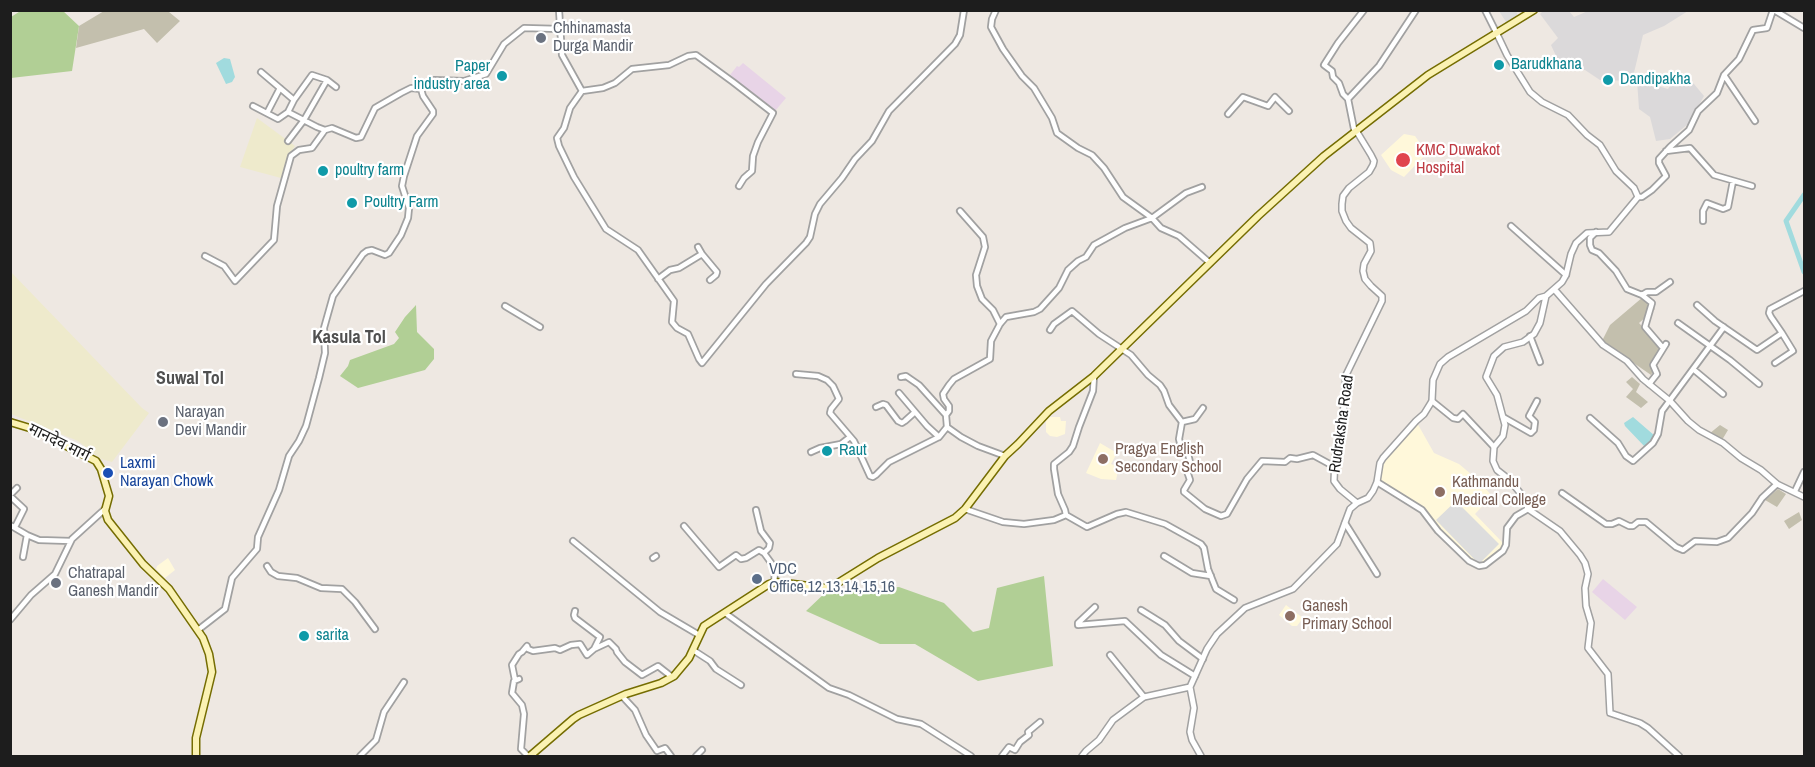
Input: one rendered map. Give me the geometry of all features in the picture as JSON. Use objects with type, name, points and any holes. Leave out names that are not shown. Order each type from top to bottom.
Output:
[{"type":"main road","points":[[529,756],[573,719],[622,696],[672,677],[684,665],[708,622],[774,583],[783,582],[826,588],[833,586],[878,558],[955,518],[965,510],[1005,456],[1049,411],[1094,376],[1258,216],[1316,163],[1428,75],[1534,10]]},
{"type":"main road","name":"मानदेव मार्ग","points":[[10,422],[33,429],[96,461],[110,496],[105,511],[108,520],[143,564],[169,589],[198,630],[209,654],[212,672],[196,738],[196,756]]},
{"type":"street","points":[[559,10],[562,55],[582,91]]},
{"type":"street","points":[[739,186],[752,171],[753,156],[758,142],[773,113],[696,55],[688,56],[669,65],[632,69],[615,83],[603,88],[582,91],[570,108],[564,128],[557,138],[574,177],[606,229],[638,250],[674,302],[672,317],[674,325],[688,334],[702,363],[766,284],[806,243],[820,204],[872,141],[889,111],[955,44],[960,35],[964,10]]},
{"type":"street","points":[[996,10],[991,27],[1003,49],[1034,88],[1052,118],[1057,133],[1092,155],[1104,168],[1123,197],[1152,218],[1161,228],[1179,236],[1210,263]]},
{"type":"street","points":[[1357,132],[1354,129],[1348,99],[1333,77],[1332,71],[1324,65],[1364,10]]},
{"type":"street","points":[[1348,99],[1379,66],[1416,10]]},
{"type":"street","points":[[1485,10],[1511,62],[1530,92],[1536,98],[1568,115],[1600,145],[1616,171],[1634,188],[1638,198]]},
{"type":"street","points":[[1202,756],[1190,732],[1194,708],[1190,687],[1216,634],[1245,608],[1293,589],[1337,544],[1350,509],[1368,498],[1377,482],[1383,458],[1424,414],[1432,401],[1433,380],[1440,364],[1526,311],[1539,298],[1546,296],[1562,282],[1566,275],[1576,243],[1587,233],[1609,232],[1638,198],[1652,190],[1666,176],[1659,164],[1659,159],[1689,130],[1698,111],[1717,93],[1724,75],[1739,59],[1753,30],[1767,28],[1773,10],[1804,28]]},
{"type":"street","points":[[288,112],[325,130],[332,128],[356,138],[361,137],[375,108],[411,88],[421,89],[434,80],[464,81],[486,74],[504,44],[524,28],[560,29]]},
{"type":"street","points":[[261,72],[294,100]]},
{"type":"street","points":[[253,106],[278,119],[288,112],[312,75],[327,80],[336,87]]},
{"type":"street","points":[[1724,75],[1755,121]]},
{"type":"street","points":[[288,141],[304,120],[327,80]]},
{"type":"street","points":[[267,113],[280,88]]},
{"type":"street","points":[[198,630],[225,609],[232,578],[258,547],[258,537],[279,490],[289,456],[306,426],[319,378],[324,352],[324,328],[333,296],[367,250],[385,255],[389,253],[401,235],[408,218],[409,208],[402,186],[404,176],[417,136],[433,114],[421,89]]},
{"type":"street","points":[[1228,114],[1243,97],[1268,106],[1275,97],[1289,111]]},
{"type":"street","points":[[205,256],[224,266],[235,281],[274,240],[277,206],[291,156],[299,150],[312,148],[325,130]]},
{"type":"street","name":"Rudraksha Road","points":[[1357,132],[1372,157],[1373,165],[1369,172],[1349,188],[1343,196],[1342,211],[1351,228],[1370,243],[1371,249],[1363,271],[1365,279],[1382,296],[1382,301],[1346,375],[1346,396],[1335,458],[1336,485],[1357,503]]},
{"type":"street","points":[[1665,151],[1690,148],[1714,175],[1752,186]]},
{"type":"street","points":[[1703,221],[1703,211],[1707,203],[1723,208],[1728,207],[1733,181]]},
{"type":"street","points":[[946,415],[950,411],[943,394],[954,379],[990,359],[990,341],[1006,317],[1040,309],[1059,288],[1068,270],[1086,257],[1094,245],[1125,228],[1152,218],[1186,193],[1202,187]]},
{"type":"street","points":[[960,211],[983,237],[985,247],[976,275],[977,286],[982,299],[993,310],[1000,324]]},
{"type":"street","points":[[1512,226],[1566,275]]},
{"type":"street","points":[[1596,232],[1590,238],[1592,250],[1616,271],[1627,289],[1642,295],[1652,303],[1646,330],[1664,346],[1653,365],[1657,374],[1650,384]]},
{"type":"street","points":[[698,247],[717,272],[710,280]]},
{"type":"street","points":[[658,279],[670,270],[679,268],[702,254]]},
{"type":"street","points":[[1642,295],[1647,292],[1656,292],[1670,282]]},
{"type":"street","points":[[1554,289],[1603,345],[1627,361],[1699,430],[1723,443],[1777,484],[1804,497]]},
{"type":"street","points":[[1775,363],[1793,351],[1771,318],[1769,311],[1804,291]]},
{"type":"street","points":[[1546,296],[1540,323],[1534,334],[1523,342],[1498,351],[1487,373],[1487,379],[1497,395],[1505,432],[1494,447],[1493,461],[1497,470],[1511,481],[1525,500],[1528,509],[1560,531],[1585,563],[1588,574],[1585,588],[1586,606],[1591,623],[1588,648],[1608,674],[1610,712],[1648,728],[1679,756]]},
{"type":"street","points":[[1697,305],[1757,350],[1782,333]]},
{"type":"street","points":[[505,306],[540,327]]},
{"type":"street","points":[[1050,330],[1054,324],[1072,311],[1099,334],[1131,355],[1160,385],[1169,405],[1182,422],[1179,439],[1190,462],[1187,471],[1190,480],[1184,492],[1197,504],[1221,516],[1227,514],[1247,479],[1262,461],[1285,462],[1290,458],[1297,459],[1313,455],[1335,467]]},
{"type":"street","points":[[1678,323],[1759,384]]},
{"type":"street","points":[[1590,418],[1618,443],[1626,456],[1633,461],[1656,438],[1662,411],[1724,327]]},
{"type":"street","points":[[1530,336],[1540,362]]},
{"type":"street","points":[[1693,369],[1723,394]]},
{"type":"street","points":[[796,374],[818,376],[833,386],[839,399],[830,413],[854,441],[870,476],[873,477],[889,462],[939,437],[947,427],[946,415],[919,385],[906,376],[901,377]]},
{"type":"street","points":[[1094,376],[1093,391],[1073,446],[1054,464],[1058,494],[1066,515],[1087,527],[1126,512],[1165,524],[1201,544],[1216,589],[1234,600]]},
{"type":"street","points":[[899,393],[939,437]]},
{"type":"street","points":[[1432,401],[1453,418],[1458,419],[1463,414],[1494,447]]},
{"type":"street","points":[[1503,417],[1531,433],[1534,430],[1534,422],[1529,416],[1537,401]]},
{"type":"street","points":[[876,407],[886,405],[902,423],[915,412]]},
{"type":"street","points":[[1182,422],[1196,419],[1203,408]]},
{"type":"street","points":[[947,427],[978,446],[1005,456]]},
{"type":"street","points":[[811,452],[841,444],[850,437]]},
{"type":"street","points":[[1795,491],[1804,472]]},
{"type":"street","points":[[1377,482],[1422,510],[1438,531],[1469,561],[1479,566],[1485,565],[1503,551],[1506,545],[1507,528],[1516,516],[1528,509]]},
{"type":"street","points":[[1562,492],[1606,524],[1619,521],[1633,526],[1638,522],[1646,522],[1676,547],[1683,550],[1695,542],[1717,542],[1728,538],[1777,484]]},
{"type":"street","points":[[17,488],[10,496],[24,509],[13,526],[39,540],[71,541]]},
{"type":"street","points":[[10,620],[55,574],[71,541],[107,508]]},
{"type":"street","points":[[756,510],[760,531],[770,543],[769,548],[764,552]]},
{"type":"street","points":[[965,510],[1003,522],[1024,524],[1054,520],[1066,515]]},
{"type":"street","points":[[1345,524],[1377,574]]},
{"type":"street","points":[[684,526],[719,567],[736,555],[741,559],[759,550],[764,552],[775,572],[774,583]]},
{"type":"street","points":[[23,557],[27,535]]},
{"type":"street","points":[[573,541],[660,612],[699,635]]},
{"type":"street","points":[[1164,556],[1192,573],[1211,576]]},
{"type":"street","points":[[267,566],[278,576],[297,578],[321,588],[342,590],[355,602],[375,629]]},
{"type":"street","points":[[1095,607],[1078,625],[1125,621],[1161,655],[1195,676]]},
{"type":"street","points":[[1141,610],[1165,625],[1179,641],[1203,659]]},
{"type":"street","points":[[575,611],[575,618],[600,637],[594,649]]},
{"type":"street","points":[[725,613],[829,688],[849,695],[897,719],[921,724],[971,756]]},
{"type":"street","points":[[529,756],[521,749],[524,714],[522,705],[512,693],[514,681],[517,680],[512,665],[527,646],[533,651],[555,648],[560,650],[580,644],[587,655],[609,642],[625,662],[642,675],[658,666],[672,677]]},
{"type":"street","points":[[693,650],[710,661],[713,667],[741,685]]},
{"type":"street","points":[[1110,656],[1144,697]]},
{"type":"street","points":[[360,756],[376,740],[384,712],[404,682]]},
{"type":"street","points":[[1082,756],[1099,740],[1113,720],[1144,697],[1190,687]]},
{"type":"street","points":[[622,696],[635,710],[646,735],[657,751],[665,748],[671,756]]},
{"type":"street","points":[[1002,756],[1009,747],[1015,750],[1020,742],[1029,735],[1028,732],[1040,722]]},
{"type":"street","points":[[696,756],[702,750]]},
{"type":"shaded area","points":[[1544,10],[1569,11],[1574,17],[1588,11],[1688,11],[1664,26],[1643,35],[1632,81],[1600,80],[1585,70],[1563,71],[1551,45],[1558,38],[1540,14]]},
{"type":"shaded area","points":[[104,11],[170,11],[180,21],[157,43],[144,29],[76,48],[79,26]]},
{"type":"shaded area","points":[[1499,11],[1516,11],[1519,18],[1508,25]]},
{"type":"shaded area","points":[[743,63],[786,98],[775,111],[773,109],[771,111],[731,78],[730,75],[737,66]]},
{"type":"shaded area","points":[[1679,74],[1694,84],[1704,96],[1688,124],[1670,139],[1656,141],[1650,117],[1639,109],[1637,80],[1668,89]]},
{"type":"shaded area","points":[[257,118],[295,146],[287,158],[281,178],[240,167]]},
{"type":"shaded area","name":"KMC Duwakot Hospital","points":[[1404,134],[1415,136],[1427,153],[1404,177],[1391,170],[1381,155]]},
{"type":"shaded area","points":[[11,272],[149,413],[112,462],[101,459],[78,441],[11,414]]},
{"type":"shaded area","points":[[1643,297],[1655,309],[1639,323],[1665,351],[1651,375],[1602,341],[1610,325]]},
{"type":"shaded area","points":[[1632,377],[1640,384],[1636,392],[1648,402],[1641,408],[1626,397],[1633,389],[1626,382]]},
{"type":"shaded area","points":[[1060,417],[1061,421],[1066,421],[1065,434],[1057,437],[1050,436],[1046,432],[1046,418]]},
{"type":"shaded area","name":"Kathmandu Medical College","points":[[1416,421],[1434,453],[1459,464],[1492,496],[1475,514],[1503,543],[1501,550],[1479,566],[1469,561],[1438,531],[1422,510],[1377,482],[1380,463]]},
{"type":"shaded area","points":[[1720,425],[1728,430],[1722,440],[1709,434]]},
{"type":"shaded area","name":"Pragya English Secondary School","points":[[1100,443],[1117,453],[1111,464],[1119,467],[1116,480],[1101,479],[1086,473]]},
{"type":"shaded area","points":[[1778,489],[1786,494],[1777,507],[1765,500]]},
{"type":"shaded area","points":[[1456,501],[1499,544],[1479,564],[1436,520]]},
{"type":"shaded area","points":[[1799,512],[1802,520],[1789,529],[1784,521]]},
{"type":"shaded area","points":[[168,558],[175,570],[165,578],[156,569]]},
{"type":"shaded area","points":[[1603,579],[1637,607],[1625,620],[1592,592]]},
{"type":"shaded area","name":"Ganesh Primary School","points":[[1286,605],[1303,618],[1297,626],[1292,626],[1279,615]]},
{"type":"green space","points":[[22,10],[63,11],[79,26],[72,71],[11,78],[11,17]]},
{"type":"green space","points":[[416,305],[417,332],[434,349],[434,359],[425,370],[358,388],[340,376],[350,360],[394,344],[399,338],[395,332]]},
{"type":"green space","points":[[1044,576],[1053,666],[978,681],[915,644],[880,644],[806,611],[826,592],[899,587],[944,603],[973,632],[989,628],[997,588]]},
{"type":"water","points":[[224,58],[230,59],[235,77],[232,82],[226,84],[216,63]]},
{"type":"water","points":[[1633,417],[1655,436],[1645,447],[1625,426],[1624,423]]},
{"type":"waterway","points":[[1804,195],[1786,221],[1804,272]]},
{"type":"place","name":"Chhinamasta Durga Mandir","points":[[541,38]]},
{"type":"place","name":"Barudkhana","points":[[1499,65]]},
{"type":"place","name":"Paper industry area","points":[[502,76]]},
{"type":"place","name":"Dandipakha","points":[[1608,80]]},
{"type":"place","name":"KMC Duwakot Hospital","points":[[1403,160]]},
{"type":"place","name":"poultry farm","points":[[323,171]]},
{"type":"place","name":"Poultry Farm","points":[[352,203]]},
{"type":"place","name":"Narayan Devi Mandir","points":[[163,422]]},
{"type":"place","name":"Raut","points":[[827,451]]},
{"type":"place","name":"Pragya English Secondary School","points":[[1103,459]]},
{"type":"place","name":"Laxmi Narayan Chowk","points":[[108,473]]},
{"type":"place","name":"Kathmandu Medical College","points":[[1440,492]]},
{"type":"place","name":"VDC Office,12,13,14,15,16","points":[[757,579]]},
{"type":"place","name":"Chatrapal Ganesh Mandir","points":[[56,583]]},
{"type":"place","name":"Ganesh Primary School","points":[[1290,616]]},
{"type":"place","name":"sarita","points":[[304,636]]},
{"type":"district","name":"Kasula Tol","points":[[349,338]]},
{"type":"district","name":"Suwal Tol","points":[[190,379]]}]
